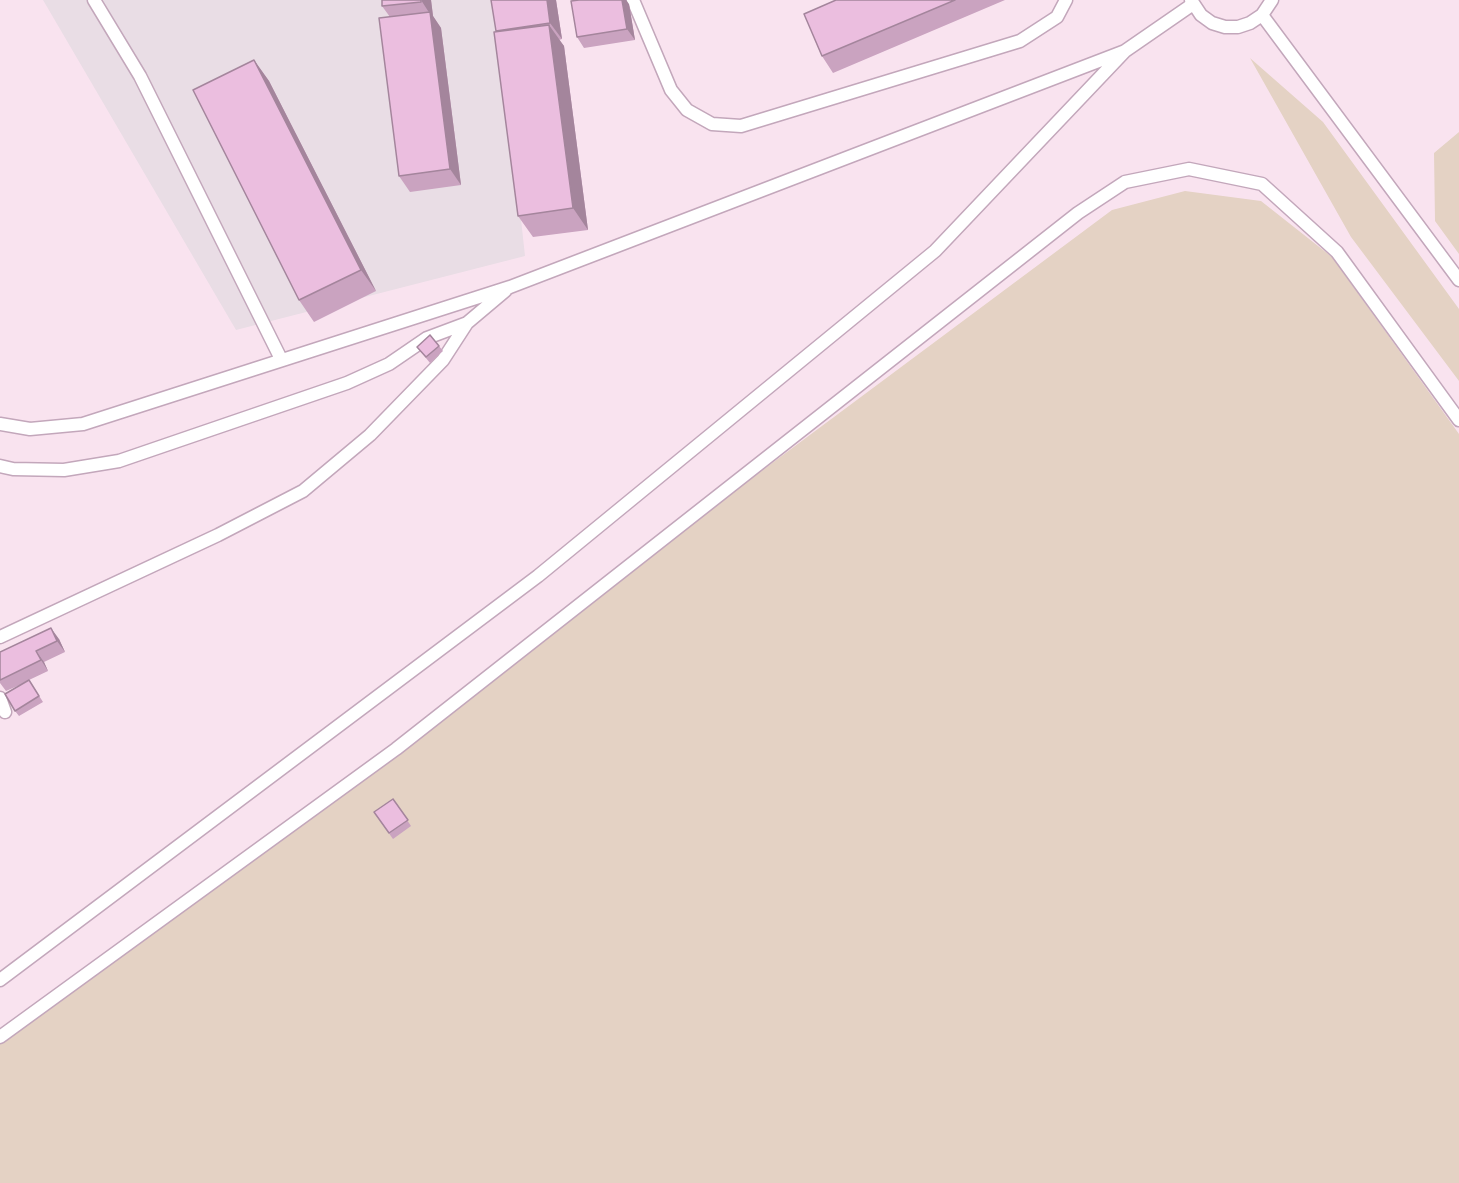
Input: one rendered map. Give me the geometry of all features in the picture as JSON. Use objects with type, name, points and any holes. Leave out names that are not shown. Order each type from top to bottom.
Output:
[{"type":"lane","points":[[94,0],[140,76],[281,359]]},
{"type":"lane","points":[[633,0],[671,90],[687,110],[712,124],[741,126],[1020,41],[1057,17],[1066,0]]},
{"type":"lane","points":[[0,980],[538,576],[926,259],[1125,51],[1192,2],[1201,15],[1212,22],[1224,27],[1238,27],[1262,15],[1272,0]]},
{"type":"lane","points":[[1262,15],[1459,280]]},
{"type":"lane","points":[[0,424],[30,429],[83,424],[510,287],[1125,51]]},
{"type":"lane","points":[[0,1038],[396,749],[1078,213],[1125,182],[1189,168],[1262,184],[1337,252],[1459,420]]},
{"type":"lane","points":[[0,637],[218,535],[303,491],[370,435],[443,360],[467,323],[510,287]]},
{"type":"lane","points":[[0,466],[13,469],[64,470],[119,461],[347,383],[389,364],[427,338],[467,323]]},
{"type":"lane","points":[[0,698],[5,712]]},
{"type":"shaded area","points":[[43,0],[497,0],[525,256],[236,330]]},
{"type":"shaded area","points":[[1250,58],[1323,122],[1459,309],[1459,381],[1351,237]]},
{"type":"shaded area","points":[[1459,132],[1459,254],[1435,221],[1434,153]]},
{"type":"shaded area","points":[[1185,191],[1261,201],[1332,257],[1459,434],[1459,1183],[0,1183],[0,1038],[1112,210]]},
{"type":"building","points":[[382,0],[421,0],[421,2],[382,6]]},
{"type":"building","points":[[491,0],[547,0],[550,23],[496,31]]},
{"type":"building","points":[[622,0],[627,29],[577,37],[571,1]]},
{"type":"building","points":[[836,0],[955,0],[822,56],[804,14]]},
{"type":"building","points":[[430,12],[450,169],[399,176],[379,18]]},
{"type":"building","points":[[549,25],[573,208],[518,216],[494,32]]},
{"type":"building","points":[[254,60],[361,270],[299,300],[193,90]]},
{"type":"building","points":[[430,335],[439,346],[426,357],[417,347]]},
{"type":"building","points":[[51,628],[57,641],[36,651],[41,660],[0,680],[0,652]]},
{"type":"building","points":[[29,680],[39,696],[15,711],[5,694]]},
{"type":"building","points":[[393,799],[408,820],[389,833],[374,812]]}]
